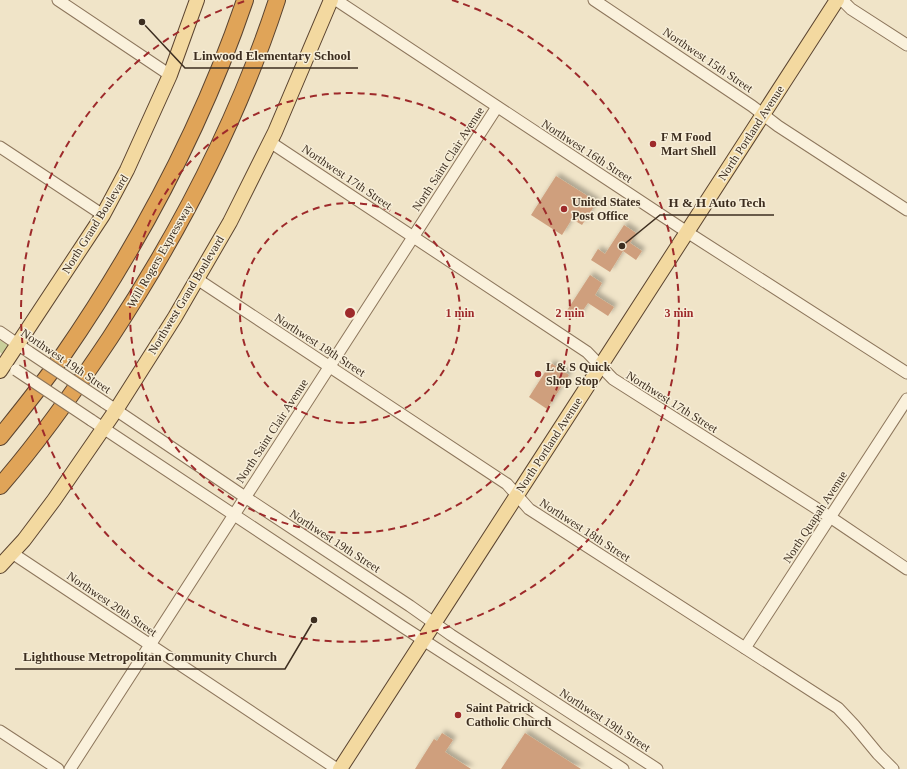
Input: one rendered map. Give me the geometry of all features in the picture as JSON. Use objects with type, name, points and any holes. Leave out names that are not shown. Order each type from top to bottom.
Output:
[{"type":"highway","points":[[0,437],[61,359],[118,272],[145,224],[168,181],[211,89],[233,35],[245,0]]},
{"type":"highway","name":"Will Rogers Expressway","points":[[0,486],[39,438],[84,378],[142,288],[170,240],[220,143],[246,85],[277,0]]},
{"type":"main road","name":"North Grand Boulevard","points":[[5,366],[23,348],[103,215],[127,170],[170,75],[197,0]]},
{"type":"main road","name":"Northwest Grand Boulevard","points":[[0,566],[24,540],[54,500],[103,428],[110,406],[175,317],[197,280],[230,222],[270,142],[331,0]]},
{"type":"main road","name":"North Portland Avenue","points":[[339,769],[837,0]]},
{"type":"street","points":[[58,0],[170,75]]},
{"type":"street","name":"Northwest 16th Street","points":[[336,0],[687,232],[907,373]]},
{"type":"street","name":"Northwest 15th Street","points":[[594,0],[752,106],[778,126],[907,210]]},
{"type":"street","points":[[842,0],[851,9],[907,45]]},
{"type":"street","name":"North Saint Clair Avenue","points":[[70,769],[497,107]]},
{"type":"street","name":"Northwest 17th Street","points":[[270,142],[587,352],[613,379],[830,517],[907,569]]},
{"type":"street","points":[[0,147],[103,215]]},
{"type":"street","name":"Northwest 18th Street","points":[[197,280],[507,484],[529,509],[838,708],[893,769]]},
{"type":"street","name":"Northwest 19th Street","points":[[0,332],[245,498],[410,606],[451,635],[657,769]]},
{"type":"street","points":[[5,366],[91,420],[423,640],[623,769]]},
{"type":"street","name":"North Quapah Avenue","points":[[745,648],[907,399]]},
{"type":"street","name":"Northwest 20th Street","points":[[12,553],[339,769]]},
{"type":"street","points":[[0,731],[58,769]]},
{"type":"green space","points":[[0,340],[8,345],[2,354],[0,352]]},
{"type":"building","name":"United States Post Office","points":[[556,176],[597,202],[582,225],[572,219],[562,235],[531,215]]},
{"type":"building","points":[[624,225],[636,233],[630,243],[642,251],[636,260],[623,251],[610,272],[591,260],[598,249],[605,254]]},
{"type":"building","points":[[590,275],[602,283],[595,295],[614,307],[608,316],[588,303],[577,319],[566,312]]},
{"type":"building","points":[[551,363],[569,375],[547,409],[529,397]]},
{"type":"building","points":[[442,733],[453,740],[445,752],[471,769],[415,769],[434,739],[437,741]]},
{"type":"building","points":[[525,733],[581,769],[501,769]]},
{"type":"place","name":"Linwood Elementary School","points":[[142,22]]},
{"type":"place","name":"F M Food Mart Shell","points":[[653,144]]},
{"type":"place","name":"United States Post Office","points":[[564,209]]},
{"type":"place","name":"H & H Auto Tech","points":[[622,246]]},
{"type":"place","name":"L & S Quick Shop Stop","points":[[538,374]]},
{"type":"place","name":"Lighthouse Metropolitan Community Church","points":[[314,620]]},
{"type":"place","name":"Saint Patrick Catholic Church","points":[[458,715]]}]
